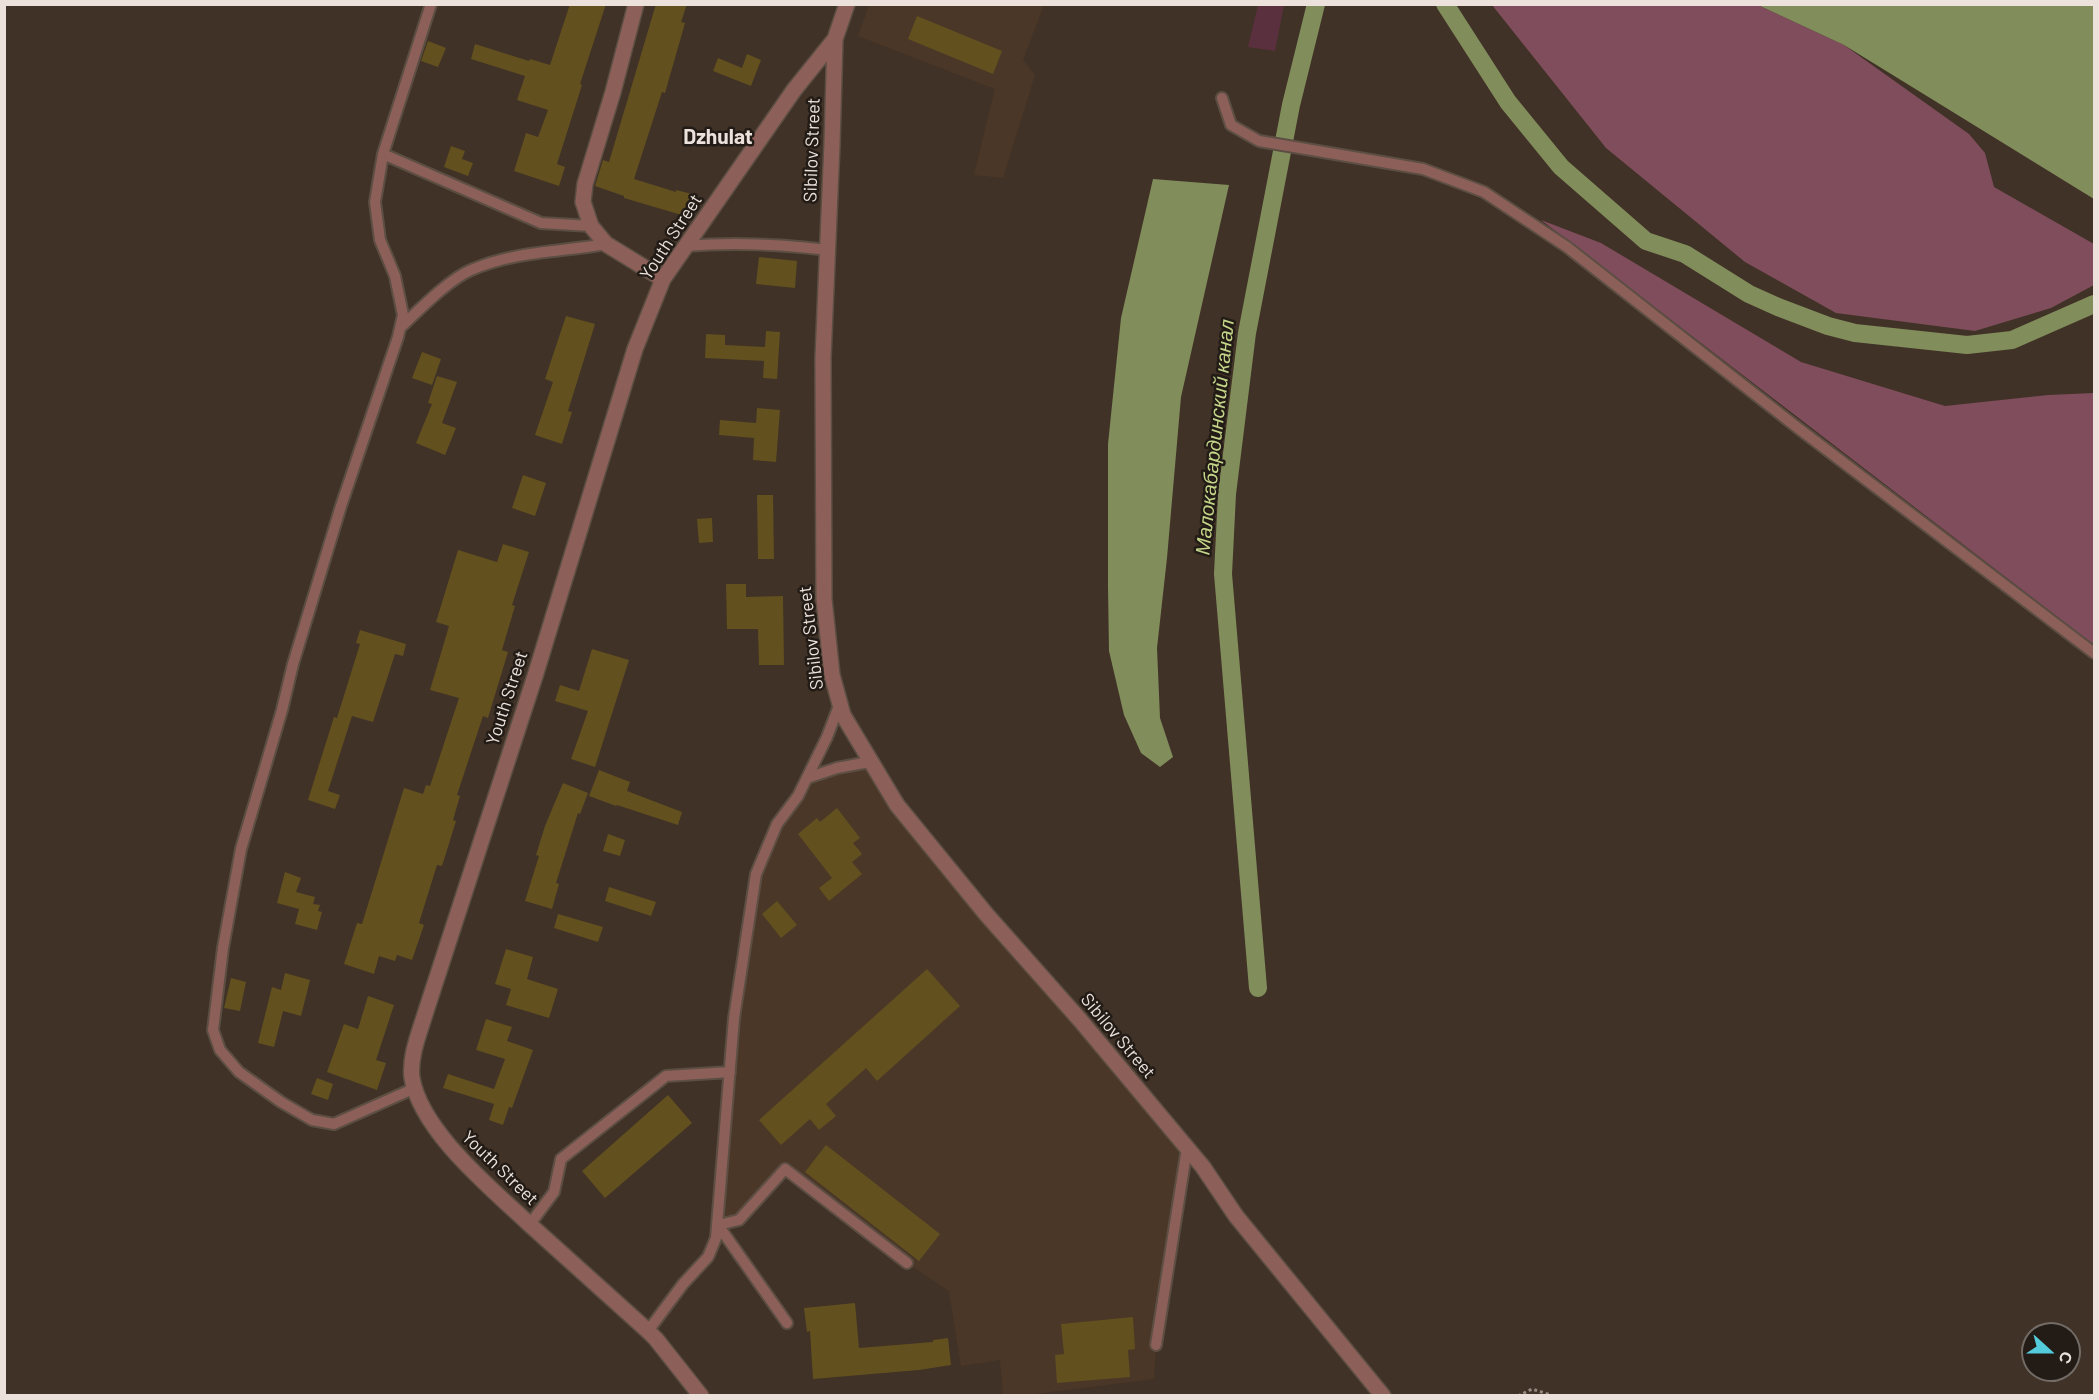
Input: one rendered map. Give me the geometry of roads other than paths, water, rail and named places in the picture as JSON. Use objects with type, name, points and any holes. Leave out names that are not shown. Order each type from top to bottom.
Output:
[{"type":"street","points":[[636,4],[613,92],[585,184],[583,202],[591,226],[606,244],[663,279]]},
{"type":"street","name":"Sibilov Street","points":[[847,4],[835,39],[823,358],[824,599],[832,675],[843,715],[897,806],[986,914],[1080,1020],[1203,1167],[1236,1216],[1383,1395]]},
{"type":"street","name":"Youth Street","points":[[701,1395],[648,1331],[472,1171],[444,1140],[428,1116],[415,1088],[412,1077],[413,1060],[426,1011],[536,673],[635,349],[663,279],[794,90],[835,39]]},
{"type":"lane","points":[[415,1088],[334,1124],[312,1120],[281,1102],[239,1072],[220,1050],[213,1030],[223,948],[241,849],[282,710],[292,664],[403,315],[395,276],[380,240],[375,202],[383,154],[431,4]]},
{"type":"lane","points":[[1222,98],[1231,125],[1259,141],[1423,170],[1484,192],[1567,247],[1798,428],[2094,653]]},
{"type":"lane","points":[[383,154],[541,223],[591,226]]},
{"type":"lane","points":[[685,246],[726,243],[788,245],[828,250]]},
{"type":"lane","points":[[400,328],[431,298],[470,270],[521,254],[571,250],[606,244]]},
{"type":"lane","points":[[648,1331],[683,1284],[708,1257],[716,1238],[734,1018],[756,873],[777,824],[798,796],[807,778],[827,737],[840,702]]},
{"type":"lane","points":[[807,778],[837,768],[869,762]]},
{"type":"lane","points":[[530,1224],[554,1192],[561,1159],[666,1076],[730,1072]]},
{"type":"lane","points":[[1156,1345],[1187,1148]]},
{"type":"lane","points":[[718,1225],[739,1220],[784,1168],[907,1263]]},
{"type":"lane","points":[[718,1225],[788,1323]]},
{"type":"waterway","name":"Малокабардинский канал","points":[[1258,988],[1223,574],[1227,494],[1247,333],[1291,105],[1316,4]]},
{"type":"waterway","points":[[1445,4],[1508,102],[1561,167],[1646,241],[1685,254],[1749,294],[1828,326],[1855,333],[1967,345],[2012,340],[2094,304]]},
{"type":"district","name":"Dzhulat","points":[[718,137]]}]
